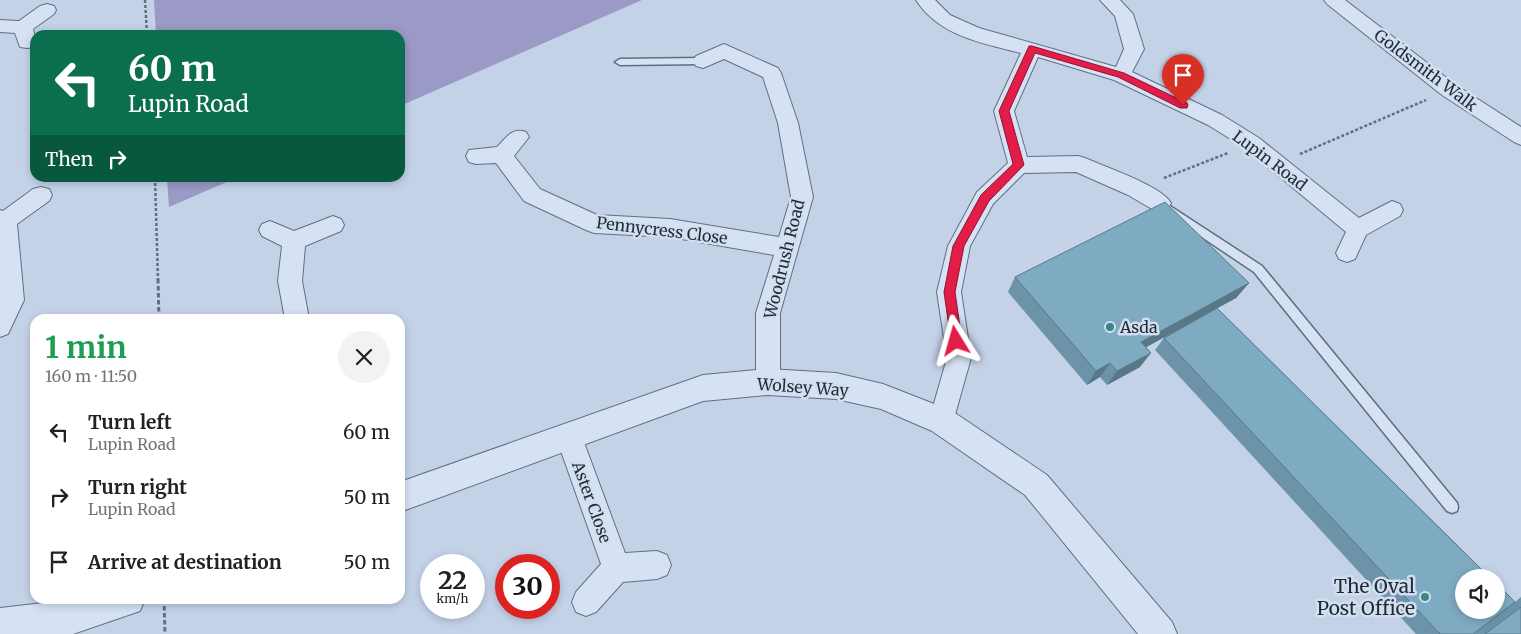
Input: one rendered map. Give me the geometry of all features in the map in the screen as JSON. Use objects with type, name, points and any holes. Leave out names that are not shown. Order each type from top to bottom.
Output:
[{"type":"street","name":"Lupin Road","points":[[925,0],[930,9],[953,26],[1121,75],[1214,120],[1252,143],[1358,229]]},
{"type":"street","points":[[1109,0],[1124,14],[1134,49],[1121,75]]},
{"type":"street","name":"Goldsmith Walk","points":[[1333,0],[1449,90],[1521,137]]},
{"type":"street","points":[[0,26],[25,34],[47,10]]},
{"type":"street","name":"Woodrush Road","points":[[703,61],[724,42],[771,73],[788,123],[802,197],[768,313],[768,382]]},
{"type":"street","points":[[1019,165],[1004,111],[1032,49]]},
{"type":"street","points":[[476,156],[502,155],[520,137]]},
{"type":"street","name":"Pennycress Close","points":[[502,155],[532,194],[594,224],[670,228],[788,248]]},
{"type":"street","points":[[942,421],[959,358],[949,292],[959,246],[985,198],[1019,165],[1078,164],[1136,189],[1160,203]]},
{"type":"street","points":[[0,327],[12,300],[3,220],[40,195]]},
{"type":"street","points":[[1347,253],[1358,229],[1392,210]]},
{"type":"street","points":[[270,230],[294,241],[333,225]]},
{"type":"street","points":[[294,241],[290,281],[296,314]]},
{"type":"street","name":"Wolsey Way","points":[[405,495],[703,388],[768,382],[836,386],[884,397],[942,421],[1036,484],[1152,631]]},
{"type":"street","name":"Aster Close","points":[[569,437],[616,568]]},
{"type":"street","points":[[586,602],[616,568],[657,565]]},
{"type":"street","points":[[0,625],[73,617],[113,604]]},
{"type":"lane","points":[[620,62],[703,61]]},
{"type":"lane","points":[[1160,203],[1258,269],[1452,507]]},
{"type":"path","points":[[145,0],[147,30]]},
{"type":"path","points":[[1277,164],[1449,90]]},
{"type":"path","points":[[1136,189],[1252,143]]},
{"type":"path","points":[[155,182],[159,314]]},
{"type":"path","points":[[164,604],[165,634]]},
{"type":"shaded area","points":[[154,0],[642,0],[405,104],[405,30],[156,30]]},
{"type":"shaded area","points":[[167,182],[227,182],[169,207]]},
{"type":"building","name":"Asda","points":[[1165,202],[1249,283],[1141,342],[1151,353],[1117,371],[1110,363],[1096,371],[1015,277]]},
{"type":"building","points":[[1217,308],[1481,569],[1455,569],[1455,619],[1493,619],[1473,634],[1440,634],[1164,338]]},
{"type":"building","points":[[1505,592],[1515,602],[1505,610]]},
{"type":"building","points":[[1521,607],[1521,634],[1485,634]]},
{"type":"place","name":"Asda","points":[[1110,327]]},
{"type":"place","name":"The Oval Post Office","points":[[1425,597]]},
{"type":"route","points":[[956,341],[949,292],[959,246],[985,198],[1019,165],[1004,111],[1032,49],[1121,75],[1183,105]]}]
